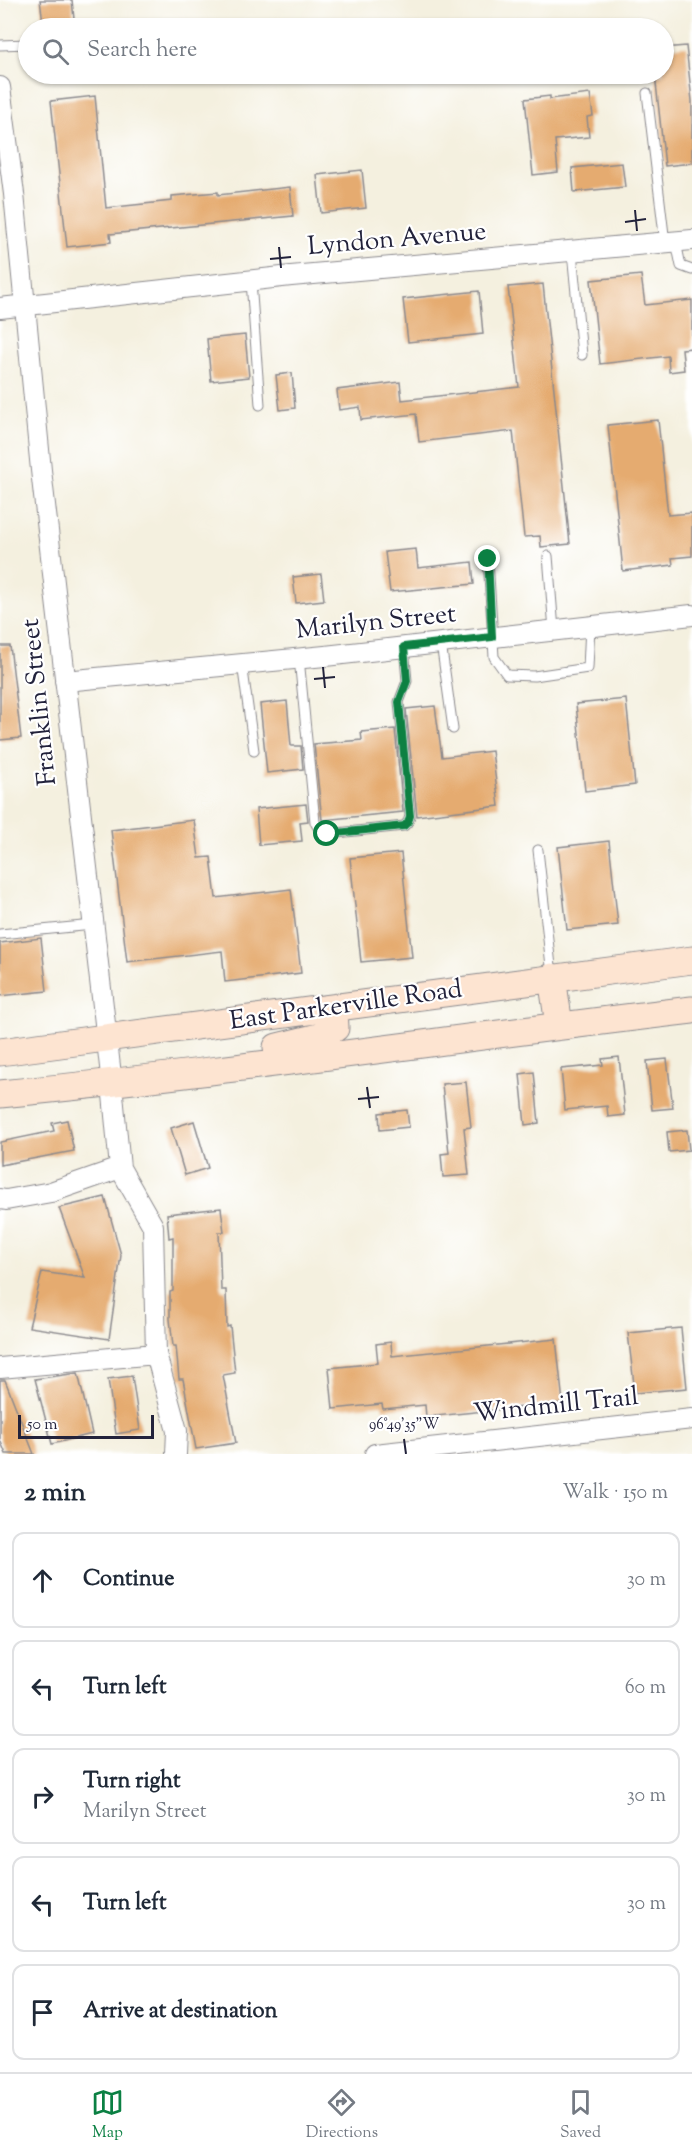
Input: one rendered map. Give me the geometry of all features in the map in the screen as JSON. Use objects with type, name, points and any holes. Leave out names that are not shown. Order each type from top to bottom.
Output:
[{"type":"main road","name":"East Parkerville Road","points":[[0,1052],[692,960]]},
{"type":"main road","points":[[552,978],[559,1025]]},
{"type":"main road","points":[[201,1072],[285,1044],[322,1036],[335,1028],[334,1008]]},
{"type":"main road","name":"East Parkerville Road","points":[[0,1094],[112,1084],[559,1025],[692,1010]]},
{"type":"street","name":"Franklin Street","points":[[0,87],[14,194],[65,681],[120,1168]]},
{"type":"street","name":"Lyndon Avenue","points":[[0,308],[251,281],[677,242]]},
{"type":"street","name":"Marilyn Street","points":[[65,681],[692,615]]},
{"type":"street","points":[[0,1199],[6,1200],[51,1192],[120,1168],[153,1226],[156,1354],[177,1431],[176,1454]]},
{"type":"street","points":[[0,1368],[156,1354]]},
{"type":"street","name":"Windmill Trail","points":[[382,1453],[692,1419]]},
{"type":"lane","points":[[0,45],[18,44]]},
{"type":"lane","points":[[648,93],[681,266],[692,270]]},
{"type":"lane","points":[[572,252],[582,355]]},
{"type":"lane","points":[[251,281],[260,405]]},
{"type":"lane","points":[[548,556],[554,630]]},
{"type":"lane","points":[[488,559],[494,657],[507,675],[534,676],[588,668],[590,626]]},
{"type":"lane","points":[[441,643],[453,729]]},
{"type":"lane","points":[[299,658],[315,822],[321,833],[404,826],[410,816],[399,702],[407,681],[404,647]]},
{"type":"lane","points":[[242,663],[254,751]]},
{"type":"lane","points":[[538,850],[552,978]]},
{"type":"lane","points":[[0,934],[93,925]]},
{"type":"building","points":[[40,0],[72,0],[74,18],[42,18]]},
{"type":"building","points":[[686,46],[692,101],[692,163],[665,166],[656,84],[674,84],[674,47]]},
{"type":"building","points":[[590,94],[593,116],[587,117],[589,137],[555,140],[558,172],[533,175],[525,99],[550,96],[550,99]]},
{"type":"building","points":[[95,96],[106,208],[172,201],[172,196],[218,192],[218,195],[290,187],[293,216],[110,234],[111,242],[67,247],[51,101]]},
{"type":"building","points":[[622,163],[625,187],[574,192],[572,168]]},
{"type":"building","points":[[362,170],[366,208],[321,213],[317,175]]},
{"type":"building","points":[[641,275],[645,305],[692,300],[692,348],[682,349],[684,370],[669,372],[668,356],[600,364],[591,280]]},
{"type":"building","points":[[543,284],[570,544],[541,547],[540,536],[524,537],[513,431],[419,442],[416,414],[361,420],[360,407],[339,410],[337,390],[400,382],[402,400],[519,387],[508,287]]},
{"type":"building","points":[[479,291],[483,334],[408,342],[403,299]]},
{"type":"building","points":[[245,335],[249,377],[211,381],[207,339]]},
{"type":"building","points":[[292,373],[295,408],[280,410],[276,375]]},
{"type":"building","points":[[658,420],[668,515],[692,513],[692,556],[672,558],[673,565],[623,571],[608,425]]},
{"type":"building","points":[[416,549],[418,568],[472,562],[474,584],[390,592],[385,552]]},
{"type":"building","points":[[321,574],[324,600],[296,603],[293,577]]},
{"type":"building","points":[[0,646],[10,646],[21,738],[0,740]]},
{"type":"building","points":[[626,699],[635,785],[585,791],[576,704]]},
{"type":"building","points":[[287,701],[291,746],[301,746],[303,769],[267,773],[260,704]]},
{"type":"building","points":[[435,706],[442,757],[492,751],[499,806],[417,816],[406,709]]},
{"type":"building","points":[[395,729],[403,812],[322,820],[314,744],[362,740],[361,732]]},
{"type":"building","points":[[306,804],[308,821],[300,822],[302,841],[259,845],[256,809]]},
{"type":"building","points":[[194,820],[199,858],[211,857],[216,898],[291,889],[301,973],[225,982],[222,951],[127,962],[111,830]]},
{"type":"building","points":[[609,841],[618,925],[567,930],[558,847]]},
{"type":"building","points":[[401,853],[412,957],[361,962],[350,858]]},
{"type":"building","points":[[41,938],[47,991],[0,996],[0,943]]},
{"type":"building","points":[[619,1057],[625,1115],[608,1117],[607,1106],[565,1110],[561,1069],[603,1065],[602,1059]]},
{"type":"building","points":[[667,1059],[673,1108],[652,1110],[647,1061]]},
{"type":"building","points":[[534,1072],[539,1123],[525,1125],[520,1074]]},
{"type":"building","points":[[466,1082],[471,1127],[464,1128],[469,1175],[443,1177],[441,1154],[449,1153],[442,1084]]},
{"type":"building","points":[[407,1110],[409,1127],[380,1130],[379,1113]]},
{"type":"building","points":[[67,1120],[74,1151],[0,1165],[0,1142],[54,1131],[52,1123]]},
{"type":"building","points":[[194,1121],[208,1168],[185,1175],[171,1128]]},
{"type":"building","points":[[687,1130],[689,1150],[669,1152],[667,1132]]},
{"type":"building","points":[[105,1197],[121,1255],[109,1339],[29,1327],[42,1272],[85,1278],[59,1208]]},
{"type":"building","points":[[221,1208],[224,1232],[219,1232],[221,1290],[226,1290],[227,1327],[230,1326],[235,1373],[223,1375],[236,1443],[196,1449],[183,1379],[179,1379],[176,1346],[173,1346],[170,1292],[173,1291],[173,1237],[169,1238],[167,1214]]},
{"type":"building","points":[[681,1328],[687,1388],[635,1393],[628,1333]]},
{"type":"building","points":[[556,1339],[563,1403],[426,1417],[425,1405],[383,1409],[382,1404],[333,1409],[329,1368],[378,1363],[376,1344],[391,1342],[392,1356]]},
{"type":"building","points":[[78,1373],[92,1434],[52,1444],[35,1379]]},
{"type":"building","points":[[132,1376],[140,1430],[116,1434],[108,1379]]},
{"type":"building","points":[[0,1380],[5,1380],[34,1454],[6,1454],[0,1440]]},
{"type":"route","points":[[327,834],[404,826],[408,822],[410,816],[399,702],[407,681],[404,647],[492,637],[488,559]]}]
